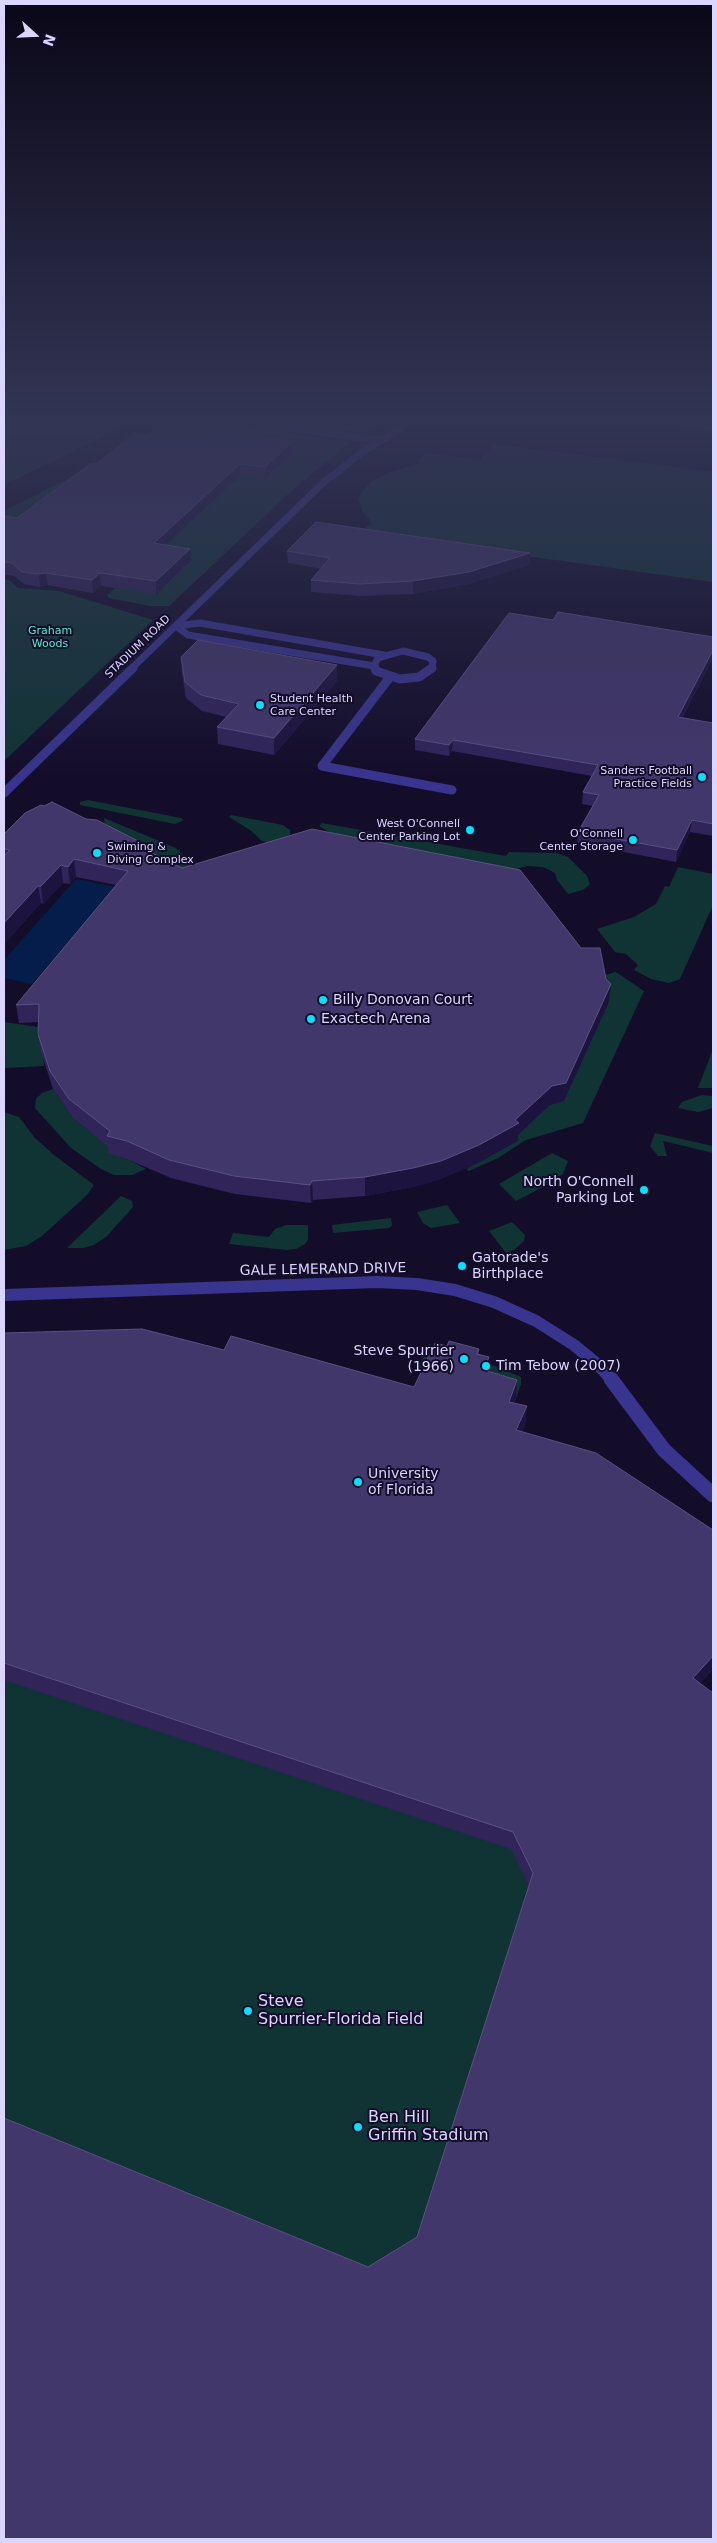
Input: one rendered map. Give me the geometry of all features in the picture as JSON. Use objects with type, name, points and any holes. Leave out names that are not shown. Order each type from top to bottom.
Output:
[{"type":"street","name":"STADIUM ROAD","points":[[4,793],[261,544]]},
{"type":"street","points":[[176,626],[200,623],[384,654],[412,652],[428,657],[434,666],[432,670],[420,677],[390,677],[376,671],[374,666]]},
{"type":"street","points":[[176,626],[188,635],[374,666]]},
{"type":"street","points":[[374,666],[378,658],[384,654]]},
{"type":"street","points":[[390,677],[322,766],[452,790]]},
{"type":"street","name":"GALE LEMERAND DRIVE","points":[[4,1295],[377,1282],[417,1284],[455,1290],[494,1302],[536,1321],[574,1345],[597,1364],[617,1386],[664,1450],[713,1495]]},
{"type":"green space","points":[[4,544],[235,544],[169,606],[150,606],[109,598],[107,595],[116,587],[103,584],[93,593],[48,585],[40,587],[24,584],[21,577],[4,574]]},
{"type":"green space","points":[[438,544],[713,544],[713,582]]},
{"type":"green space","name":"Graham Woods","points":[[4,579],[9,580],[18,588],[59,591],[153,620],[4,761]]},
{"type":"green space","points":[[88,800],[184,820],[175,824],[80,805],[80,802]]},
{"type":"green space","points":[[231,815],[283,825],[290,830],[290,835],[270,843],[262,841],[250,830],[229,817]]},
{"type":"green space","points":[[104,818],[176,848],[186,858],[191,868],[184,878],[105,826]]},
{"type":"green space","points":[[322,823],[506,856],[509,852],[556,853],[568,857],[587,876],[590,884],[583,890],[568,894],[557,880],[555,873],[543,867],[527,866],[513,870],[331,833],[319,826]]},
{"type":"green space","points":[[678,867],[713,874],[713,905],[680,979],[669,983],[651,979],[634,970],[638,965],[626,954],[615,952],[597,929],[634,917],[656,904],[665,886],[669,887]]},
{"type":"green space","points":[[599,971],[605,975],[616,972],[644,991],[583,1123],[526,1140],[498,1158],[469,1171],[466,1169],[517,1141],[513,1139]]},
{"type":"green space","points":[[4,1022],[38,1027],[37,1035],[41,1035],[44,1066],[4,1068]]},
{"type":"green space","points":[[713,1049],[713,1088],[698,1088]]},
{"type":"green space","points":[[53,1089],[72,1117],[112,1150],[110,1154],[129,1160],[146,1169],[132,1175],[114,1175],[101,1169],[71,1148],[35,1108],[36,1099],[42,1093]]},
{"type":"green space","points":[[702,1095],[713,1096],[713,1108],[698,1112],[678,1108],[682,1102]]},
{"type":"green space","points":[[4,1112],[19,1117],[35,1138],[94,1185],[87,1195],[42,1236],[26,1246],[4,1250]]},
{"type":"green space","points":[[655,1133],[713,1146],[713,1153],[663,1141],[667,1156],[658,1156],[650,1146]]},
{"type":"green space","points":[[552,1153],[568,1161],[563,1174],[541,1188],[516,1201],[499,1184]]},
{"type":"green space","points":[[121,1196],[132,1201],[133,1207],[107,1236],[94,1245],[83,1248],[67,1248]]},
{"type":"green space","points":[[447,1205],[460,1223],[431,1228],[423,1223],[417,1212]]},
{"type":"green space","points":[[391,1218],[392,1225],[389,1228],[333,1233],[332,1225]]},
{"type":"green space","points":[[512,1222],[525,1235],[524,1241],[514,1250],[506,1253],[489,1231]]},
{"type":"green space","points":[[286,1225],[308,1225],[308,1240],[305,1244],[296,1249],[287,1250],[229,1244],[233,1233],[269,1237],[275,1229]]},
{"type":"green space","name":"Ben Hill Griffin Stadium","points":[[429,1344],[475,1358],[521,1377],[521,1384],[508,1420],[514,1448],[713,1551],[713,1669],[689,1696],[713,1714],[713,2539],[4,2539],[4,1351],[419,1407],[428,1374],[417,1370]]},
{"type":"water","points":[[76,879],[116,887],[32,984],[4,978],[4,960]]},
{"type":"building","points":[[4,544],[158,544],[190,549],[156,581],[100,573],[92,580],[46,573],[22,572],[12,563],[4,562]]},
{"type":"building","points":[[294,544],[466,544],[530,553],[469,572],[413,581],[360,584],[311,580],[330,558],[287,551]]},
{"type":"building","points":[[558,612],[713,637],[713,650],[678,717],[713,723],[713,824],[692,820],[677,850],[578,832],[599,795],[583,792],[598,765],[453,740],[449,745],[415,739],[509,613],[553,620]]},
{"type":"building","name":"Student Health Care Center","points":[[198,640],[337,665],[274,738],[217,727],[239,704],[201,695],[185,682],[181,657]]},
{"type":"building","name":"Exactech Arena","points":[[52,802],[86,819],[97,820],[138,841],[135,844],[182,868],[312,829],[520,870],[581,948],[600,948],[606,979],[611,984],[566,1083],[552,1086],[515,1120],[519,1123],[479,1145],[441,1161],[365,1177],[312,1181],[310,1185],[234,1176],[169,1160],[127,1141],[107,1136],[110,1131],[69,1099],[50,1071],[38,1034],[39,1004],[16,1005],[128,871],[74,859],[68,867],[61,865],[41,886],[38,886],[4,923],[4,856],[10,850],[4,849],[4,834],[25,813]]},
{"type":"building","name":"Ben Hill Griffin Stadium","points":[[142,1329],[224,1350],[231,1336],[414,1387],[435,1343],[447,1346],[449,1341],[479,1349],[477,1354],[489,1357],[484,1370],[517,1380],[509,1402],[527,1406],[516,1430],[596,1453],[713,1530],[713,1656],[693,1678],[713,1693],[713,2539],[4,2539],[4,2118],[368,2267],[417,2237],[533,1873],[513,1832],[4,1663],[4,1333]]},
{"type":"place","name":"Student Health Care Center","points":[[260,705]]},
{"type":"place","name":"Sanders Football Practice Fields","points":[[702,777]]},
{"type":"place","name":"West O'Connell Center Parking Lot","points":[[470,830]]},
{"type":"place","name":"O'Connell Center Storage","points":[[633,840]]},
{"type":"place","name":"Swiming & Diving Complex","points":[[97,853]]},
{"type":"place","name":"Billy Donovan Court","points":[[323,1000]]},
{"type":"place","name":"Exactech Arena","points":[[311,1019]]},
{"type":"place","name":"North O'Connell Parking Lot","points":[[644,1190]]},
{"type":"place","name":"Gatorade's Birthplace","points":[[462,1266]]},
{"type":"place","name":"Steve Spurrier (1966)","points":[[464,1359]]},
{"type":"place","name":"Tim Tebow (2007)","points":[[486,1366]]},
{"type":"place","name":"University of Florida","points":[[358,1482]]},
{"type":"place","name":"Steve Spurrier-Florida Field","points":[[248,2011]]},
{"type":"place","name":"Ben Hill Griffin Stadium","points":[[358,2127]]}]
